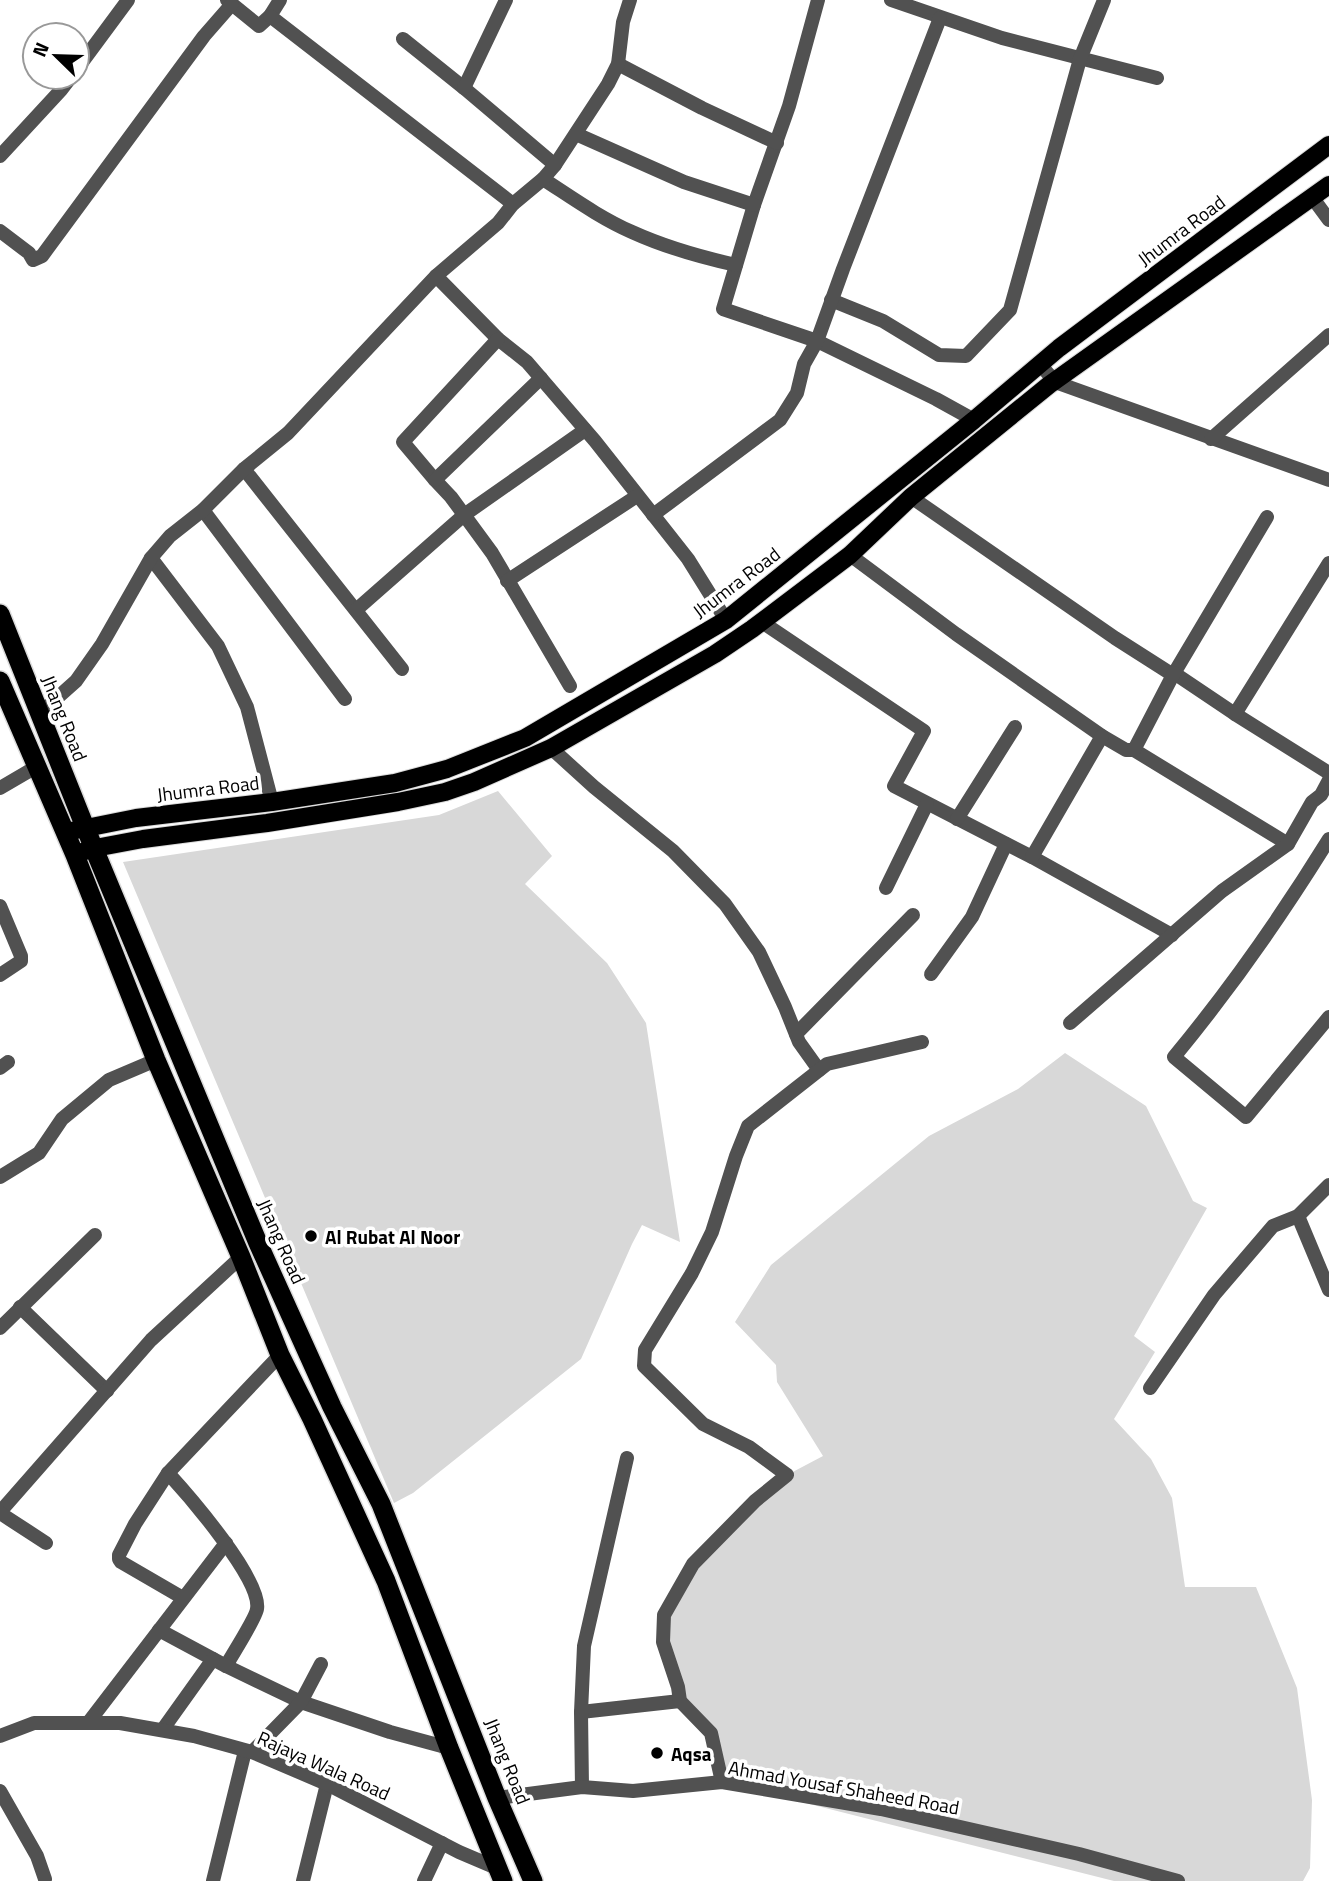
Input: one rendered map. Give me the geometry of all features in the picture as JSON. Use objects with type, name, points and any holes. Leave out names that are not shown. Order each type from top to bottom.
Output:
[{"type":"highway","name":"Jhang Road","points":[[0,614],[257,1243],[332,1407],[381,1504],[497,1798],[533,1881]]},
{"type":"highway","points":[[0,681],[75,855],[156,1060],[280,1355],[386,1581],[449,1748],[501,1875]]},
{"type":"highway","points":[[312,1419],[332,1407]]},
{"type":"main road","name":"Jhumra Road","points":[[64,833],[136,818],[272,802],[396,783],[447,769],[525,738],[726,620],[1040,364],[1329,145]]},
{"type":"main road","points":[[75,855],[94,848],[444,792],[474,782],[551,748],[715,654],[762,622],[850,555],[911,497],[1049,385],[1329,186]]},
{"type":"street","points":[[91,50],[128,0]]},
{"type":"street","points":[[0,231],[29,253],[33,260],[42,256],[230,2],[259,26],[270,16],[280,0]]},
{"type":"street","points":[[464,88],[506,0]]},
{"type":"street","points":[[39,714],[76,681],[102,644],[151,558],[170,536],[203,510],[244,469],[288,433],[436,276],[498,223],[513,204],[555,165],[608,84],[618,64],[623,22],[630,0]]},
{"type":"street","points":[[818,0],[777,143],[754,205],[723,309],[817,341],[974,420]]},
{"type":"street","points":[[891,0],[1002,38],[1157,78]]},
{"type":"street","points":[[831,300],[883,321],[939,355],[966,356],[1010,310],[1080,59],[1104,0]]},
{"type":"street","points":[[270,16],[513,204]]},
{"type":"street","points":[[653,515],[780,420],[797,393],[804,364],[817,341],[940,18]]},
{"type":"street","points":[[402,39],[555,165]]},
{"type":"street","points":[[618,64],[777,143]]},
{"type":"street","points":[[0,156],[59,91]]},
{"type":"street","points":[[576,134],[684,182],[754,205]]},
{"type":"street","points":[[542,179],[630,232],[697,256],[736,265]]},
{"type":"street","points":[[1312,197],[1329,220]]},
{"type":"street","points":[[436,276],[498,338],[527,362],[628,481],[688,559],[726,620]]},
{"type":"street","points":[[1211,439],[1329,335]]},
{"type":"street","points":[[498,338],[403,442],[451,497],[492,553],[570,686]]},
{"type":"street","points":[[1040,364],[1055,382],[1329,480]]},
{"type":"street","points":[[435,480],[541,378]]},
{"type":"street","points":[[356,610],[464,515],[585,430]]},
{"type":"street","points":[[244,469],[401,669]]},
{"type":"street","points":[[508,581],[637,496]]},
{"type":"street","points":[[911,497],[1115,638],[1329,773]]},
{"type":"street","points":[[203,510],[345,699]]},
{"type":"street","points":[[1134,750],[1174,674],[1267,517]]},
{"type":"street","points":[[850,555],[956,634],[1102,736],[1126,750],[1134,750],[1288,844]]},
{"type":"street","points":[[151,558],[218,646],[247,707],[272,802]]},
{"type":"street","points":[[1235,714],[1329,563]]},
{"type":"street","points":[[762,622],[924,731],[894,786],[1172,935]]},
{"type":"street","points":[[957,819],[1015,727]]},
{"type":"street","points":[[1032,858],[1102,736]]},
{"type":"street","points":[[551,748],[594,788],[673,851],[725,904],[759,952],[799,1042],[820,1070]]},
{"type":"street","points":[[0,788],[36,767]]},
{"type":"street","points":[[1070,1023],[1222,891],[1288,844],[1312,803],[1325,798],[1329,780]]},
{"type":"street","points":[[886,888],[927,804]]},
{"type":"street","points":[[1329,839],[1296,893],[1220,1000],[1174,1057],[1246,1117],[1329,1017]]},
{"type":"street","points":[[932,974],[972,917],[1006,844]]},
{"type":"street","points":[[0,906],[21,956],[21,961],[0,975]]},
{"type":"street","points":[[796,1034],[913,915]]},
{"type":"street","points":[[722,1782],[711,1733],[680,1701],[663,1642],[664,1615],[694,1564],[755,1501],[787,1475],[749,1447],[703,1424],[644,1366],[645,1350],[692,1273],[712,1232],[748,1126],[827,1065],[922,1042]]},
{"type":"street","points":[[0,1177],[39,1153],[62,1119],[108,1080],[156,1060]]},
{"type":"street","points":[[1150,1388],[1214,1295],[1273,1226],[1298,1216],[1329,1185]]},
{"type":"street","points":[[1298,1216],[1329,1290]]},
{"type":"street","points":[[0,1328],[95,1235]]},
{"type":"street","points":[[46,1544],[0,1513],[151,1340],[241,1257]]},
{"type":"street","points":[[20,1307],[107,1391]]},
{"type":"street","points":[[183,1598],[119,1559],[119,1555],[135,1524],[169,1473],[280,1355]]},
{"type":"street","points":[[582,1787],[584,1646],[628,1458]]},
{"type":"street","points":[[163,1730],[219,1662],[257,1610],[256,1593],[226,1542],[169,1473]]},
{"type":"street","points":[[88,1723],[226,1542]]},
{"type":"street","points":[[159,1630],[301,1702],[390,1732],[449,1748]]},
{"type":"street","points":[[213,1881],[249,1751],[301,1702],[321,1664]]},
{"type":"street","points":[[581,1712],[680,1701]]},
{"type":"street","name":"Rajaya Wala Road","points":[[0,1736],[34,1723],[120,1723],[163,1730],[249,1751],[327,1784],[501,1875]]},
{"type":"street","name":"Ahmad Yousaf Shaheed Road","points":[[497,1798],[582,1787],[633,1791],[722,1782],[881,1810],[1079,1854],[1178,1881]]},
{"type":"street","points":[[303,1881],[327,1784]]},
{"type":"street","points":[[0,1791],[37,1856],[46,1879]]},
{"type":"street","points":[[424,1881],[442,1843]]},
{"type":"shaded area","points":[[498,791],[552,856],[525,884],[607,963],[646,1023],[680,1242],[642,1225],[581,1359],[413,1493],[394,1503],[123,862],[439,815]]},
{"type":"shaded area","points":[[1065,1053],[1146,1106],[1193,1201],[1207,1208],[1134,1336],[1155,1352],[1114,1419],[1151,1459],[1172,1498],[1185,1587],[1256,1587],[1297,1688],[1312,1800],[1310,1868],[1303,1881],[1114,1881],[722,1782],[711,1733],[680,1701],[664,1615],[679,1587],[787,1475],[823,1456],[777,1382],[776,1365],[735,1322],[771,1265],[929,1136],[1018,1089]]},
{"type":"place","name":"Al Rubat Al Noor","points":[[311,1236]]},
{"type":"place","name":"Aqsa","points":[[657,1753]]}]
